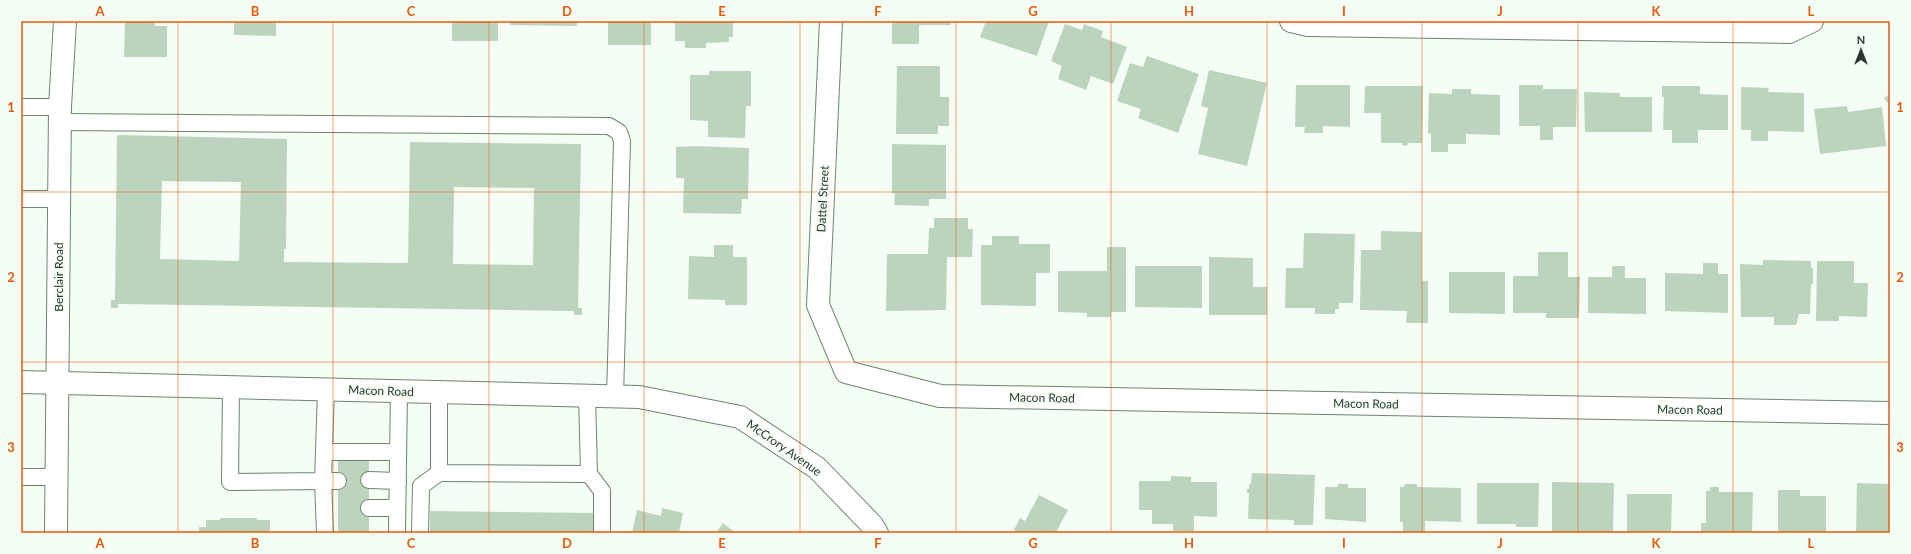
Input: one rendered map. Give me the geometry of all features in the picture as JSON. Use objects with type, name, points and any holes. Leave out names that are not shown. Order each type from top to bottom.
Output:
[{"type":"street","name":"Berclair Road","points":[[56,533],[60,115],[65,21]]},
{"type":"street","name":"Dattel Street","points":[[831,21],[818,305],[846,372]]},
{"type":"street","points":[[1291,21],[1308,25],[1789,32],[1812,21]]},
{"type":"street","name":"Macon Road","points":[[846,372],[940,396],[1890,413]]},
{"type":"street","name":"Macon Road","points":[[21,382],[638,397],[740,417]]},
{"type":"street","name":"McCrory Avenue","points":[[740,417],[817,468],[872,525],[877,533]]},
{"type":"lane","points":[[21,107],[60,115],[609,126],[619,132],[622,141],[615,397]]},
{"type":"lane","points":[[21,199],[59,199]]},
{"type":"lane","points":[[231,387],[230,482],[331,481]]},
{"type":"lane","points":[[325,533],[331,508],[331,481],[324,452],[326,389]]},
{"type":"lane","points":[[397,533],[399,391]]},
{"type":"lane","points":[[439,392],[439,473]]},
{"type":"lane","points":[[587,396],[589,474],[602,491],[602,533]]},
{"type":"lane","points":[[324,452],[398,452]]},
{"type":"lane","points":[[420,533],[421,486],[439,473],[589,474]]},
{"type":"lane","points":[[21,477],[57,477]]},
{"type":"lane","points":[[369,480],[398,481]]},
{"type":"lane","points":[[369,508],[397,508]]},
{"type":"building","points":[[125,21],[155,21],[155,26],[167,26],[167,57],[124,57]]},
{"type":"building","points":[[234,21],[276,21],[276,36],[234,35]]},
{"type":"building","points":[[452,21],[498,21],[498,41],[452,41]]},
{"type":"building","points":[[510,21],[577,21],[577,26],[510,25]]},
{"type":"building","points":[[608,21],[651,21],[651,45],[608,45]]},
{"type":"building","points":[[675,21],[733,21],[733,37],[729,37],[729,42],[706,43],[706,48],[685,48],[685,41],[675,41]]},
{"type":"building","points":[[892,21],[951,21],[951,25],[919,25],[919,44],[892,44]]},
{"type":"building","points":[[986,21],[1049,21],[1037,56],[980,37]]},
{"type":"building","points":[[1065,24],[1082,30],[1084,24],[1103,31],[1101,37],[1127,47],[1113,84],[1091,76],[1086,90],[1058,79],[1062,66],[1051,61]]},
{"type":"building","points":[[1147,56],[1199,74],[1178,133],[1138,118],[1141,109],[1117,101],[1130,63],[1143,67]]},
{"type":"building","points":[[897,66],[940,66],[940,97],[949,97],[949,126],[938,126],[938,134],[896,134]]},
{"type":"building","points":[[1209,70],[1267,83],[1247,166],[1198,154],[1208,108],[1201,106]]},
{"type":"building","points":[[709,71],[751,71],[751,106],[746,106],[745,138],[708,137],[708,121],[690,120],[690,75],[709,75]]},
{"type":"building","points":[[1296,85],[1350,85],[1350,127],[1323,126],[1323,133],[1304,133],[1305,127],[1295,127]]},
{"type":"building","points":[[1519,85],[1543,85],[1543,89],[1577,89],[1576,127],[1553,127],[1553,140],[1540,140],[1540,126],[1519,126]]},
{"type":"building","points":[[1365,86],[1423,86],[1422,143],[1409,143],[1406,146],[1402,145],[1402,143],[1381,143],[1381,113],[1364,113]]},
{"type":"building","points":[[1662,86],[1700,86],[1700,94],[1728,95],[1728,130],[1698,130],[1698,143],[1672,143],[1672,130],[1663,130],[1664,97],[1662,97]]},
{"type":"building","points":[[1741,87],[1769,88],[1768,92],[1804,93],[1804,132],[1768,131],[1768,141],[1751,141],[1751,130],[1741,130]]},
{"type":"building","points":[[1452,89],[1471,89],[1471,94],[1500,95],[1500,135],[1466,134],[1466,144],[1448,144],[1448,152],[1431,152],[1431,134],[1428,133],[1429,93],[1452,94]]},
{"type":"building","points":[[1584,92],[1620,93],[1620,97],[1652,97],[1652,132],[1585,132]]},
{"type":"building","points":[[1890,94],[1890,106],[1884,98]]},
{"type":"building","points":[[1847,106],[1848,112],[1882,107],[1886,146],[1820,154],[1814,109]]},
{"type":"building","points":[[117,136],[287,139],[286,249],[284,249],[284,262],[408,263],[410,142],[581,144],[578,308],[582,308],[582,315],[574,315],[574,311],[118,304],[118,308],[111,308],[111,300],[115,300]],"holes":[[[162,181],[241,182],[239,261],[160,259]],[[454,187],[534,188],[533,265],[453,264]]]},
{"type":"building","points":[[892,144],[946,145],[946,199],[929,199],[929,206],[894,205],[895,193],[892,193]]},
{"type":"building","points":[[694,146],[749,148],[748,199],[742,199],[741,214],[683,213],[684,178],[676,178],[676,147]]},
{"type":"building","points":[[934,218],[968,218],[968,229],[973,229],[972,257],[947,257],[946,310],[886,311],[887,254],[928,254],[929,228],[934,228]]},
{"type":"building","points":[[1381,231],[1422,232],[1422,281],[1428,281],[1428,323],[1406,323],[1407,311],[1360,310],[1361,250],[1381,250]]},
{"type":"building","points":[[1304,233],[1355,234],[1353,303],[1339,303],[1339,309],[1335,309],[1335,314],[1315,314],[1315,308],[1285,308],[1286,268],[1303,268]]},
{"type":"building","points":[[992,236],[1019,236],[1019,244],[1050,244],[1050,273],[1036,273],[1036,306],[981,305],[981,245],[992,245]]},
{"type":"building","points":[[714,245],[733,245],[733,257],[747,257],[747,305],[725,305],[725,300],[688,299],[689,256],[714,257]]},
{"type":"building","points":[[1107,247],[1126,247],[1126,312],[1111,312],[1111,317],[1087,317],[1087,313],[1058,312],[1058,271],[1107,271]]},
{"type":"building","points":[[1538,252],[1568,252],[1568,277],[1580,277],[1579,318],[1546,318],[1546,313],[1513,313],[1513,276],[1538,276]]},
{"type":"building","points":[[1209,257],[1253,258],[1253,287],[1267,287],[1267,315],[1209,315]]},
{"type":"building","points":[[1763,260],[1811,261],[1811,268],[1813,268],[1813,284],[1811,284],[1810,314],[1799,314],[1796,325],[1774,325],[1774,317],[1741,317],[1740,264],[1763,265]]},
{"type":"building","points":[[1817,261],[1854,261],[1854,283],[1868,283],[1867,317],[1839,316],[1839,321],[1816,321]]},
{"type":"building","points":[[1703,263],[1718,263],[1718,274],[1728,274],[1728,313],[1665,311],[1665,273],[1703,274]]},
{"type":"building","points":[[1135,266],[1202,266],[1202,308],[1135,307]]},
{"type":"building","points":[[1612,266],[1625,266],[1625,278],[1646,278],[1646,314],[1588,313],[1588,277],[1612,277]]},
{"type":"building","points":[[1449,272],[1505,272],[1505,314],[1449,313]]},
{"type":"building","points":[[338,458],[369,458],[369,533],[338,533]]},
{"type":"building","points":[[1252,473],[1315,475],[1313,525],[1294,525],[1294,520],[1248,519],[1249,493],[1247,493],[1247,489],[1249,489],[1249,484],[1251,484]]},
{"type":"building","points":[[1171,476],[1191,477],[1191,482],[1217,482],[1217,517],[1194,516],[1194,531],[1173,531],[1173,524],[1152,524],[1152,510],[1139,510],[1139,481],[1171,481]]},
{"type":"building","points":[[1552,482],[1614,483],[1613,533],[1552,533]]},
{"type":"building","points":[[1477,483],[1539,483],[1538,527],[1516,527],[1516,524],[1477,524]]},
{"type":"building","points":[[1857,483],[1890,484],[1890,533],[1856,533]]},
{"type":"building","points":[[1338,484],[1348,484],[1348,488],[1366,488],[1366,522],[1325,519],[1325,487],[1338,487]]},
{"type":"building","points":[[1405,484],[1417,484],[1417,487],[1461,488],[1461,522],[1425,521],[1425,533],[1403,533],[1403,522],[1400,522],[1400,487],[1404,487]]},
{"type":"building","points":[[1710,487],[1719,487],[1719,492],[1753,492],[1752,532],[1701,533],[1701,523],[1706,523],[1706,491],[1710,491]]},
{"type":"building","points":[[1778,490],[1800,490],[1800,496],[1826,496],[1826,533],[1778,533]]},
{"type":"building","points":[[1627,494],[1672,494],[1671,533],[1627,533]]},
{"type":"building","points":[[1039,495],[1068,510],[1056,532],[1059,533],[1019,533],[1014,530],[1020,518],[1025,521]]},
{"type":"building","points":[[662,508],[683,513],[679,533],[632,533],[637,510],[661,516]]},
{"type":"building","points":[[430,511],[597,513],[596,533],[430,533]]},
{"type":"building","points":[[220,518],[257,518],[257,520],[270,520],[270,533],[199,533],[199,527],[206,527],[206,520],[220,520]]},
{"type":"building","points":[[723,523],[736,533],[716,533]]}]
